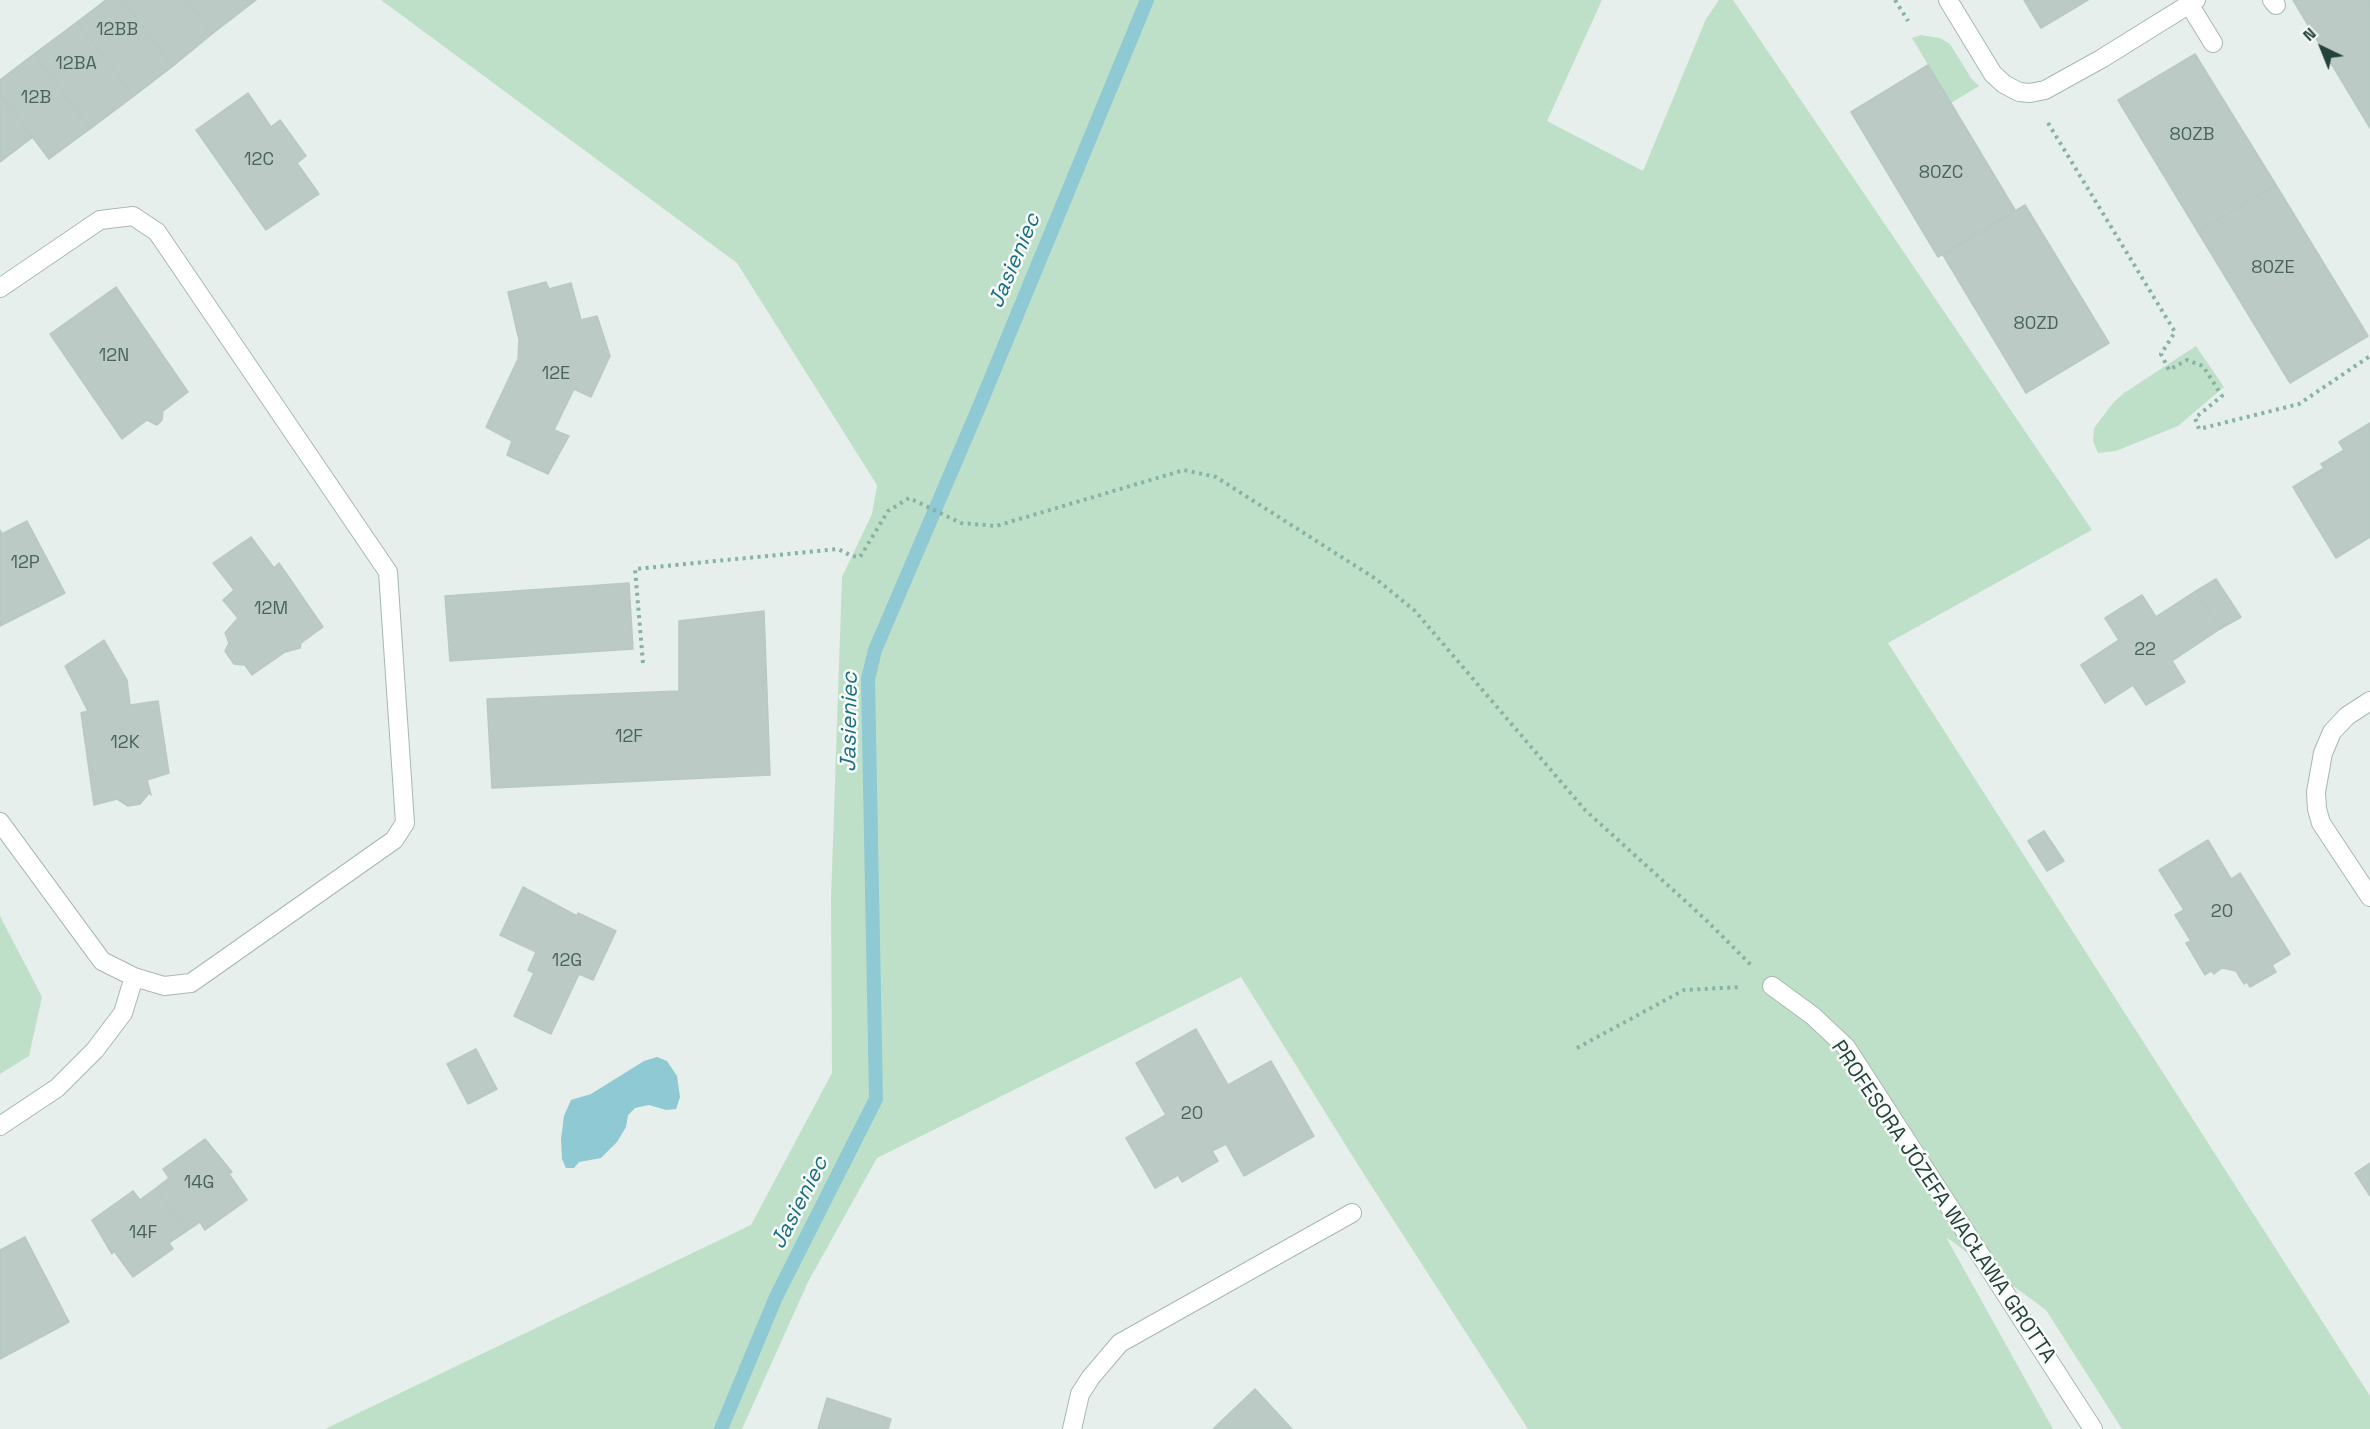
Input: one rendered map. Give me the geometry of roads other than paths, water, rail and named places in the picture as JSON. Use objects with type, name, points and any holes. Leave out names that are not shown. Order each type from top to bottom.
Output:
[{"type":"street","points":[[1948,0],[1993,74],[2004,84],[2019,92],[2030,93],[2045,90],[2192,2],[2213,43]]},
{"type":"street","points":[[0,288],[100,220],[133,216],[157,232],[388,572],[391,581],[405,823],[394,840],[191,983],[164,986],[134,978],[102,961],[0,822]]},
{"type":"street","points":[[2370,701],[2347,716],[2332,732],[2320,763],[2316,792],[2321,823],[2370,897]]},
{"type":"street","points":[[0,1126],[57,1088],[95,1050],[123,1013],[134,978]]},
{"type":"street","name":"PROFESORA JÓZEFA WACŁAWA GROTTA","points":[[1772,986],[1813,1016],[1846,1047],[2093,1429]]},
{"type":"street","points":[[1072,1429],[1080,1394],[1091,1377],[1120,1343],[1352,1213]]},
{"type":"water","points":[[657,1057],[667,1061],[677,1076],[680,1097],[676,1109],[666,1110],[649,1105],[635,1108],[628,1115],[626,1127],[617,1142],[601,1158],[579,1162],[574,1168],[566,1168],[562,1159],[561,1139],[564,1116],[571,1100],[591,1094],[644,1061]]},
{"type":"waterway","name":"Jasieniec","points":[[721,1429],[776,1297],[876,1099],[868,679],[875,650],[979,407],[1147,0]]}]
